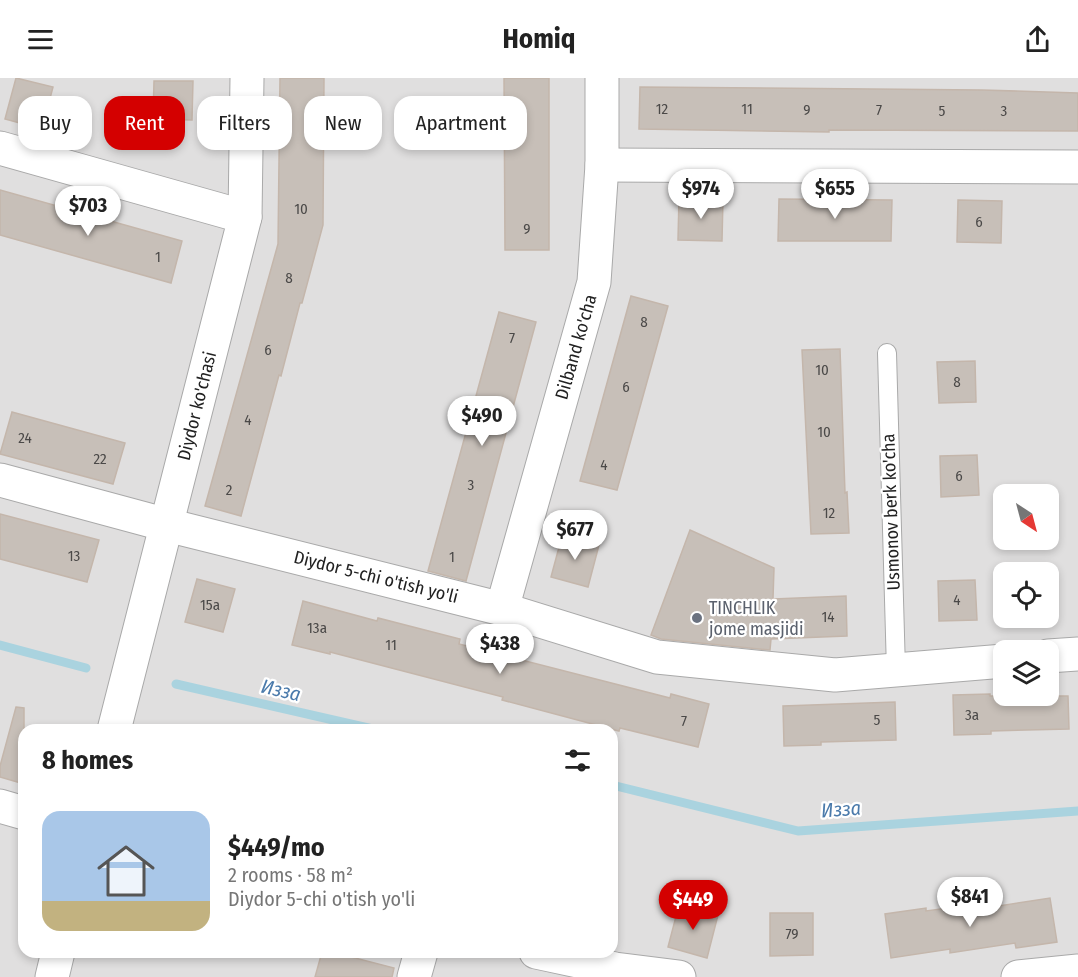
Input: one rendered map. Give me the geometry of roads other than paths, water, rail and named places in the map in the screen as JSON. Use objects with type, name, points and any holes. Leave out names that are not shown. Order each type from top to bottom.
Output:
[{"type":"street","name":"Diydor ko'chasi","points":[[116,724],[245,217],[247,78]]},
{"type":"street","name":"Dilband ko'cha","points":[[502,609],[594,282],[602,165],[602,78]]},
{"type":"street","points":[[0,148],[245,217]]},
{"type":"street","points":[[602,165],[1078,167]]},
{"type":"street","name":"Diydor 5-chi o'tish yo'li","points":[[0,480],[167,525],[502,609],[657,657],[835,675],[993,662]]},
{"type":"street","points":[[1059,655],[1078,654]]},
{"type":"street","points":[[0,806],[18,811]]},
{"type":"street","points":[[52,977],[57,958]]},
{"type":"street","points":[[414,977],[419,958]]},
{"type":"street","points":[[564,958],[615,969],[680,977]]},
{"type":"street","points":[[1018,977],[1078,971]]},
{"type":"lane","name":"Usmonov berk ko'cha","points":[[887,353],[896,670]]},
{"type":"waterway","name":"Изза","points":[[0,645],[86,668]]},
{"type":"waterway","name":"Изза","points":[[176,684],[351,724]]},
{"type":"waterway","name":"Изза","points":[[618,786],[798,831],[1078,811]]},
{"type":"place","name":"TINCHLIK jome masjidi","points":[[697,618]]}]
